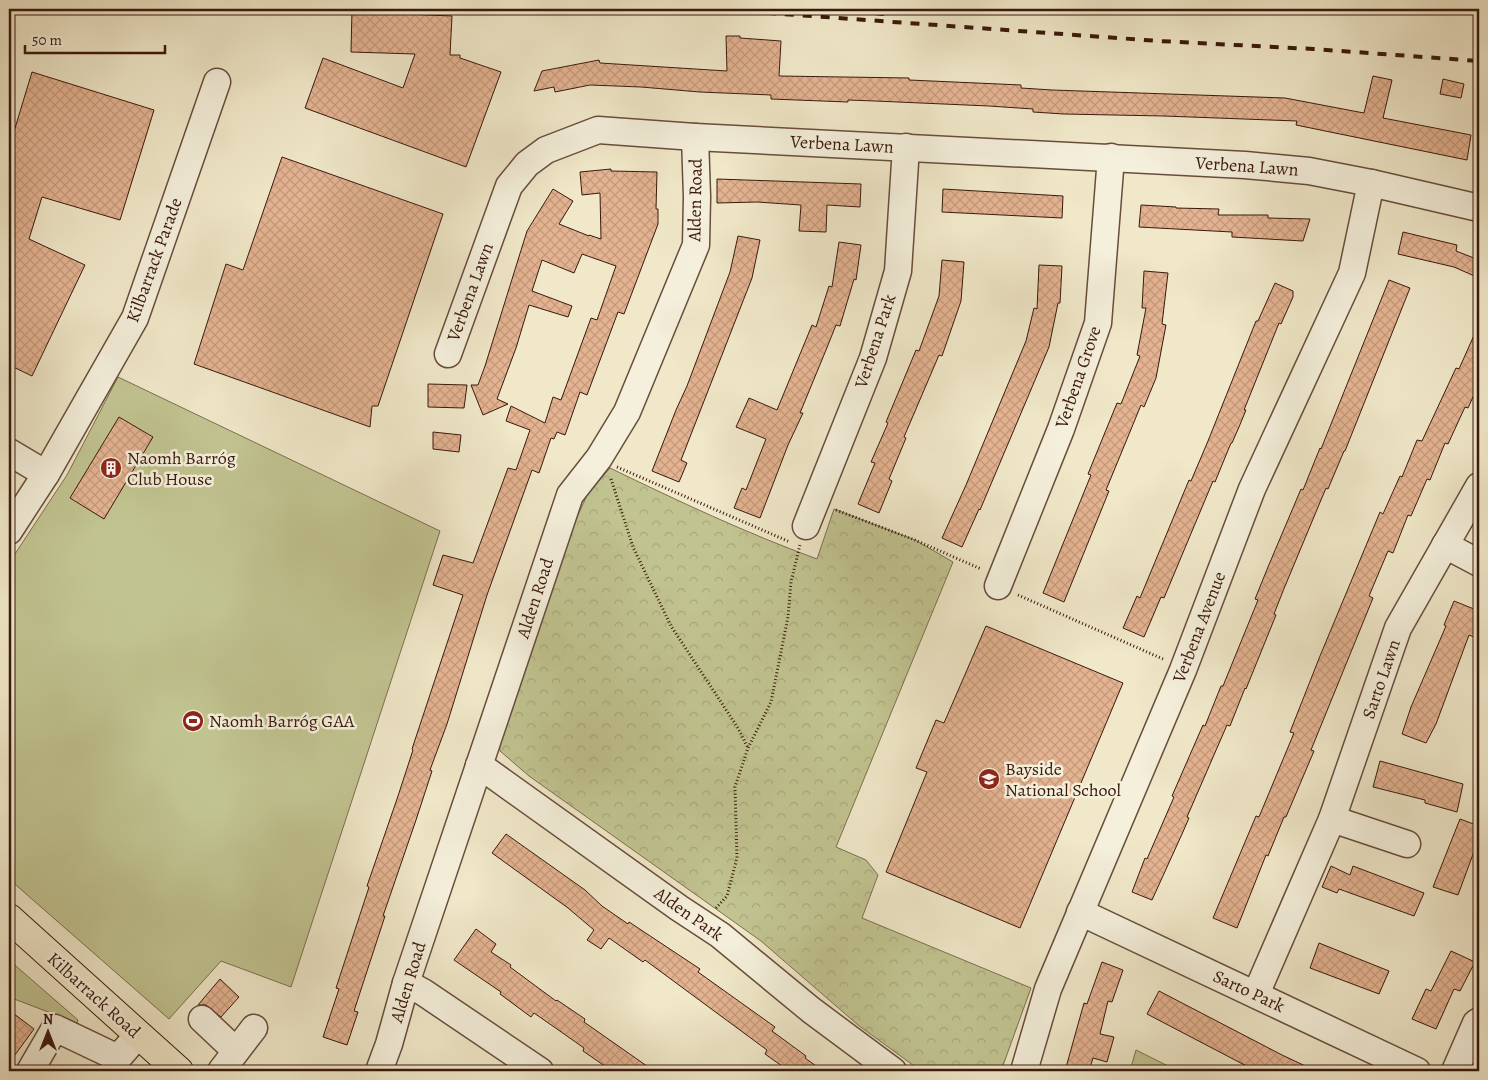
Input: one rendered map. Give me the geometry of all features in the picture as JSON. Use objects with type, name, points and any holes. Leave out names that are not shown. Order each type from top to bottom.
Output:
[{"type":"main road","name":"Kilbarrack Road","points":[[9,918],[180,1071]]},
{"type":"street","name":"Kilbarrack Parade","points":[[9,531],[46,474],[135,318],[217,82]]},
{"type":"street","name":"Verbena Lawn","points":[[448,354],[510,186],[527,164],[546,150],[598,130],[695,137],[1245,165],[1309,171],[1479,208]]},
{"type":"street","name":"Alden Road","points":[[378,1071],[389,1044],[406,983],[570,495],[599,458],[627,412],[696,245],[695,137]]},
{"type":"street","name":"Verbena Park","points":[[806,526],[873,358],[898,271],[906,147]]},
{"type":"street","name":"Verbena Grove","points":[[998,586],[1061,429],[1098,323],[1111,158]]},
{"type":"street","name":"Verbena Avenue","points":[[1024,1071],[1048,989],[1183,670],[1252,490],[1352,273],[1371,183]]},
{"type":"street","points":[[9,452],[46,474]]},
{"type":"street","name":"Sarto Lawn","points":[[1256,994],[1332,819],[1398,628],[1479,486]]},
{"type":"street","points":[[1445,545],[1479,563]]},
{"type":"street","name":"Alden Park","points":[[479,765],[679,908],[720,935],[811,1010],[893,1071]]},
{"type":"street","points":[[1332,819],[1407,844]]},
{"type":"street","name":"Sarto Park","points":[[1080,912],[1417,1071]]},
{"type":"street","points":[[406,983],[423,992],[540,1071]]},
{"type":"street","points":[[202,1019],[236,1050]]},
{"type":"street","points":[[1455,1071],[1476,1023],[1479,1021]]},
{"type":"street","points":[[30,1071],[55,1028],[118,1058],[138,1035]]},
{"type":"street","points":[[221,1071],[254,1028]]},
{"type":"path","points":[[599,458],[610,476],[633,547],[671,626],[738,728],[748,748]]},
{"type":"path","points":[[599,458],[800,547],[791,582],[788,617],[771,702],[748,748],[735,787],[738,858],[727,896],[716,909],[720,935]]},
{"type":"path","points":[[816,500],[986,571],[998,586],[1171,662],[1183,670]]},
{"type":"green space","name":"Naomh Barróg GAA","points":[[118,377],[440,531],[291,987],[221,961],[169,1019],[9,879],[9,563],[67,475]]},
{"type":"green space","points":[[610,468],[712,516],[817,559],[834,509],[915,540],[953,562],[836,847],[866,860],[878,875],[862,918],[1031,988],[1001,1071],[921,1071],[858,1025],[761,941],[529,776],[500,751],[499,737],[568,537],[587,495]]},
{"type":"green space","points":[[9,960],[78,1020],[77,1023],[9,997]]},
{"type":"green space","points":[[1136,1050],[1178,1071],[1130,1071]]},
{"type":"building","points":[[352,9],[383,9],[383,13],[452,16],[450,55],[460,55],[460,58],[501,72],[466,167],[305,108],[323,58],[403,88],[415,54],[351,52]]},
{"type":"building","points":[[726,36],[781,41],[779,76],[909,78],[909,80],[1021,85],[1021,88],[1052,90],[1285,98],[1364,113],[1373,76],[1392,80],[1383,118],[1471,135],[1467,160],[1296,125],[1297,121],[1064,114],[1033,112],[1033,109],[989,106],[771,99],[771,95],[641,87],[590,85],[555,92],[554,87],[534,91],[542,71],[599,60],[600,63],[727,71]]},
{"type":"building","points":[[32,72],[154,110],[120,220],[42,197],[29,239],[85,265],[32,376],[9,365],[9,148]]},
{"type":"building","points":[[1443,79],[1464,84],[1461,98],[1440,94]]},
{"type":"building","points":[[282,157],[443,214],[378,406],[372,406],[370,427],[194,364],[226,264],[243,270]]},
{"type":"building","points":[[611,169],[611,171],[657,172],[656,209],[658,209],[658,224],[624,314],[618,312],[587,395],[580,392],[565,435],[557,432],[554,439],[551,438],[539,473],[532,470],[487,595],[447,724],[430,770],[432,771],[383,916],[385,916],[354,1011],[358,1012],[347,1045],[323,1037],[339,989],[336,988],[369,887],[367,886],[463,595],[433,585],[443,555],[473,563],[508,468],[516,470],[530,430],[506,421],[511,406],[545,423],[553,397],[561,400],[591,318],[597,320],[616,266],[582,254],[574,273],[542,260],[532,291],[572,306],[568,317],[529,305],[516,348],[497,399],[508,404],[483,415],[471,385],[478,385],[485,366],[527,231],[553,189],[573,201],[559,224],[601,239],[600,193],[582,195],[580,172]]},
{"type":"building","points":[[717,179],[861,184],[860,207],[827,205],[826,232],[799,231],[801,205],[757,202],[717,203]]},
{"type":"building","points":[[943,189],[1063,196],[1062,218],[942,212]]},
{"type":"building","points":[[1141,205],[1219,209],[1218,215],[1268,215],[1268,218],[1310,219],[1303,241],[1232,237],[1232,232],[1139,227]]},
{"type":"building","points":[[1403,232],[1457,245],[1456,251],[1479,260],[1479,278],[1454,267],[1398,254]]},
{"type":"building","points":[[738,236],[760,240],[752,278],[681,460],[687,463],[679,482],[652,471],[687,386],[730,272]]},
{"type":"building","points":[[839,242],[861,245],[856,280],[854,279],[840,326],[836,325],[800,413],[803,413],[788,445],[760,518],[734,508],[742,488],[746,490],[766,439],[736,427],[749,398],[777,410],[812,325],[816,327],[829,286],[832,287]]},
{"type":"building","points":[[942,260],[964,262],[961,301],[942,356],[939,355],[904,437],[906,438],[889,479],[892,481],[879,513],[858,504],[875,463],[871,462],[888,423],[886,422],[916,350],[919,351],[939,296]]},
{"type":"building","points":[[1039,265],[1062,266],[1060,303],[1058,303],[1049,347],[980,510],[962,547],[942,538],[1026,341],[1034,308],[1037,309]]},
{"type":"building","points":[[1144,271],[1168,273],[1162,324],[1166,325],[1156,378],[1144,407],[1141,405],[1106,490],[1109,491],[1064,602],[1043,593],[1091,475],[1088,474],[1117,403],[1121,404],[1140,356],[1137,355],[1146,308],[1142,308]]},
{"type":"building","points":[[1389,280],[1410,288],[1345,451],[1328,489],[1326,488],[1283,591],[1274,614],[1276,615],[1246,689],[1230,726],[1227,725],[1187,817],[1189,818],[1152,900],[1132,892],[1203,725],[1205,726],[1221,686],[1223,686],[1258,600],[1255,599],[1268,567],[1301,489],[1303,490],[1321,449]]},
{"type":"building","points":[[1275,283],[1293,291],[1293,297],[1281,324],[1279,323],[1244,410],[1246,410],[1215,482],[1213,481],[1164,598],[1161,597],[1144,637],[1123,628],[1137,596],[1140,598],[1189,480],[1191,481],[1208,441],[1256,321],[1258,321]]},
{"type":"building","points":[[1479,324],[1479,384],[1468,408],[1465,407],[1448,444],[1445,443],[1430,480],[1427,479],[1411,516],[1408,515],[1393,553],[1388,551],[1369,596],[1373,598],[1311,750],[1314,751],[1268,856],[1266,855],[1237,928],[1213,918],[1256,816],[1259,817],[1294,733],[1290,732],[1380,512],[1383,514],[1400,476],[1402,477],[1417,440],[1422,441],[1456,368],[1459,369]]},
{"type":"building","points":[[428,384],[467,385],[464,408],[428,407]]},
{"type":"building","name":"Naomh Barróg Club House","points":[[119,417],[153,437],[104,519],[70,498]]},
{"type":"building","points":[[433,432],[461,435],[459,452],[433,449]]},
{"type":"building","points":[[1454,601],[1479,611],[1479,639],[1469,635],[1436,724],[1426,743],[1402,734],[1411,707],[1446,626],[1444,625]]},
{"type":"building","points":[[986,626],[1123,683],[1020,928],[886,872],[927,772],[916,768],[936,720],[944,723]]},
{"type":"building","points":[[1380,761],[1463,784],[1457,812],[1425,803],[1425,800],[1373,787]]},
{"type":"building","points":[[1460,819],[1479,826],[1479,838],[1458,895],[1433,887]]},
{"type":"building","points":[[506,834],[585,890],[602,906],[700,969],[698,972],[775,1027],[772,1031],[823,1071],[789,1071],[765,1054],[767,1050],[645,960],[643,962],[609,938],[601,949],[587,940],[594,930],[568,908],[492,853]]},
{"type":"building","points":[[1331,866],[1350,875],[1353,866],[1424,893],[1414,916],[1339,889],[1337,893],[1322,887]]},
{"type":"building","points":[[476,929],[496,944],[491,952],[511,965],[510,967],[556,1001],[585,1019],[584,1022],[654,1071],[612,1071],[583,1051],[584,1048],[557,1029],[534,1013],[531,1017],[500,994],[501,992],[454,960]]},
{"type":"building","points":[[1319,943],[1389,971],[1379,994],[1310,968]]},
{"type":"building","points":[[1451,951],[1475,962],[1460,991],[1454,989],[1436,1029],[1412,1019],[1426,989],[1431,991]]},
{"type":"building","points":[[1102,962],[1123,970],[1112,1002],[1108,1001],[1100,1034],[1114,1037],[1107,1062],[1093,1058],[1089,1071],[1065,1071],[1084,1003],[1087,1004]]},
{"type":"building","points":[[220,979],[239,997],[221,1017],[206,1005],[198,1005]]},
{"type":"building","points":[[1159,991],[1316,1071],[1256,1071],[1147,1014]]},
{"type":"building","points":[[9,1010],[34,1029],[9,1063]]},
{"type":"railway","points":[[713,9],[1159,41],[1313,49],[1479,61]]},
{"type":"railway","points":[[822,9],[884,14]]},
{"type":"place","name":"Naomh Barróg Club House","points":[[111,468]]},
{"type":"place","name":"Naomh Barróg GAA","points":[[193,721]]},
{"type":"place","name":"Bayside National School","points":[[989,779]]}]
